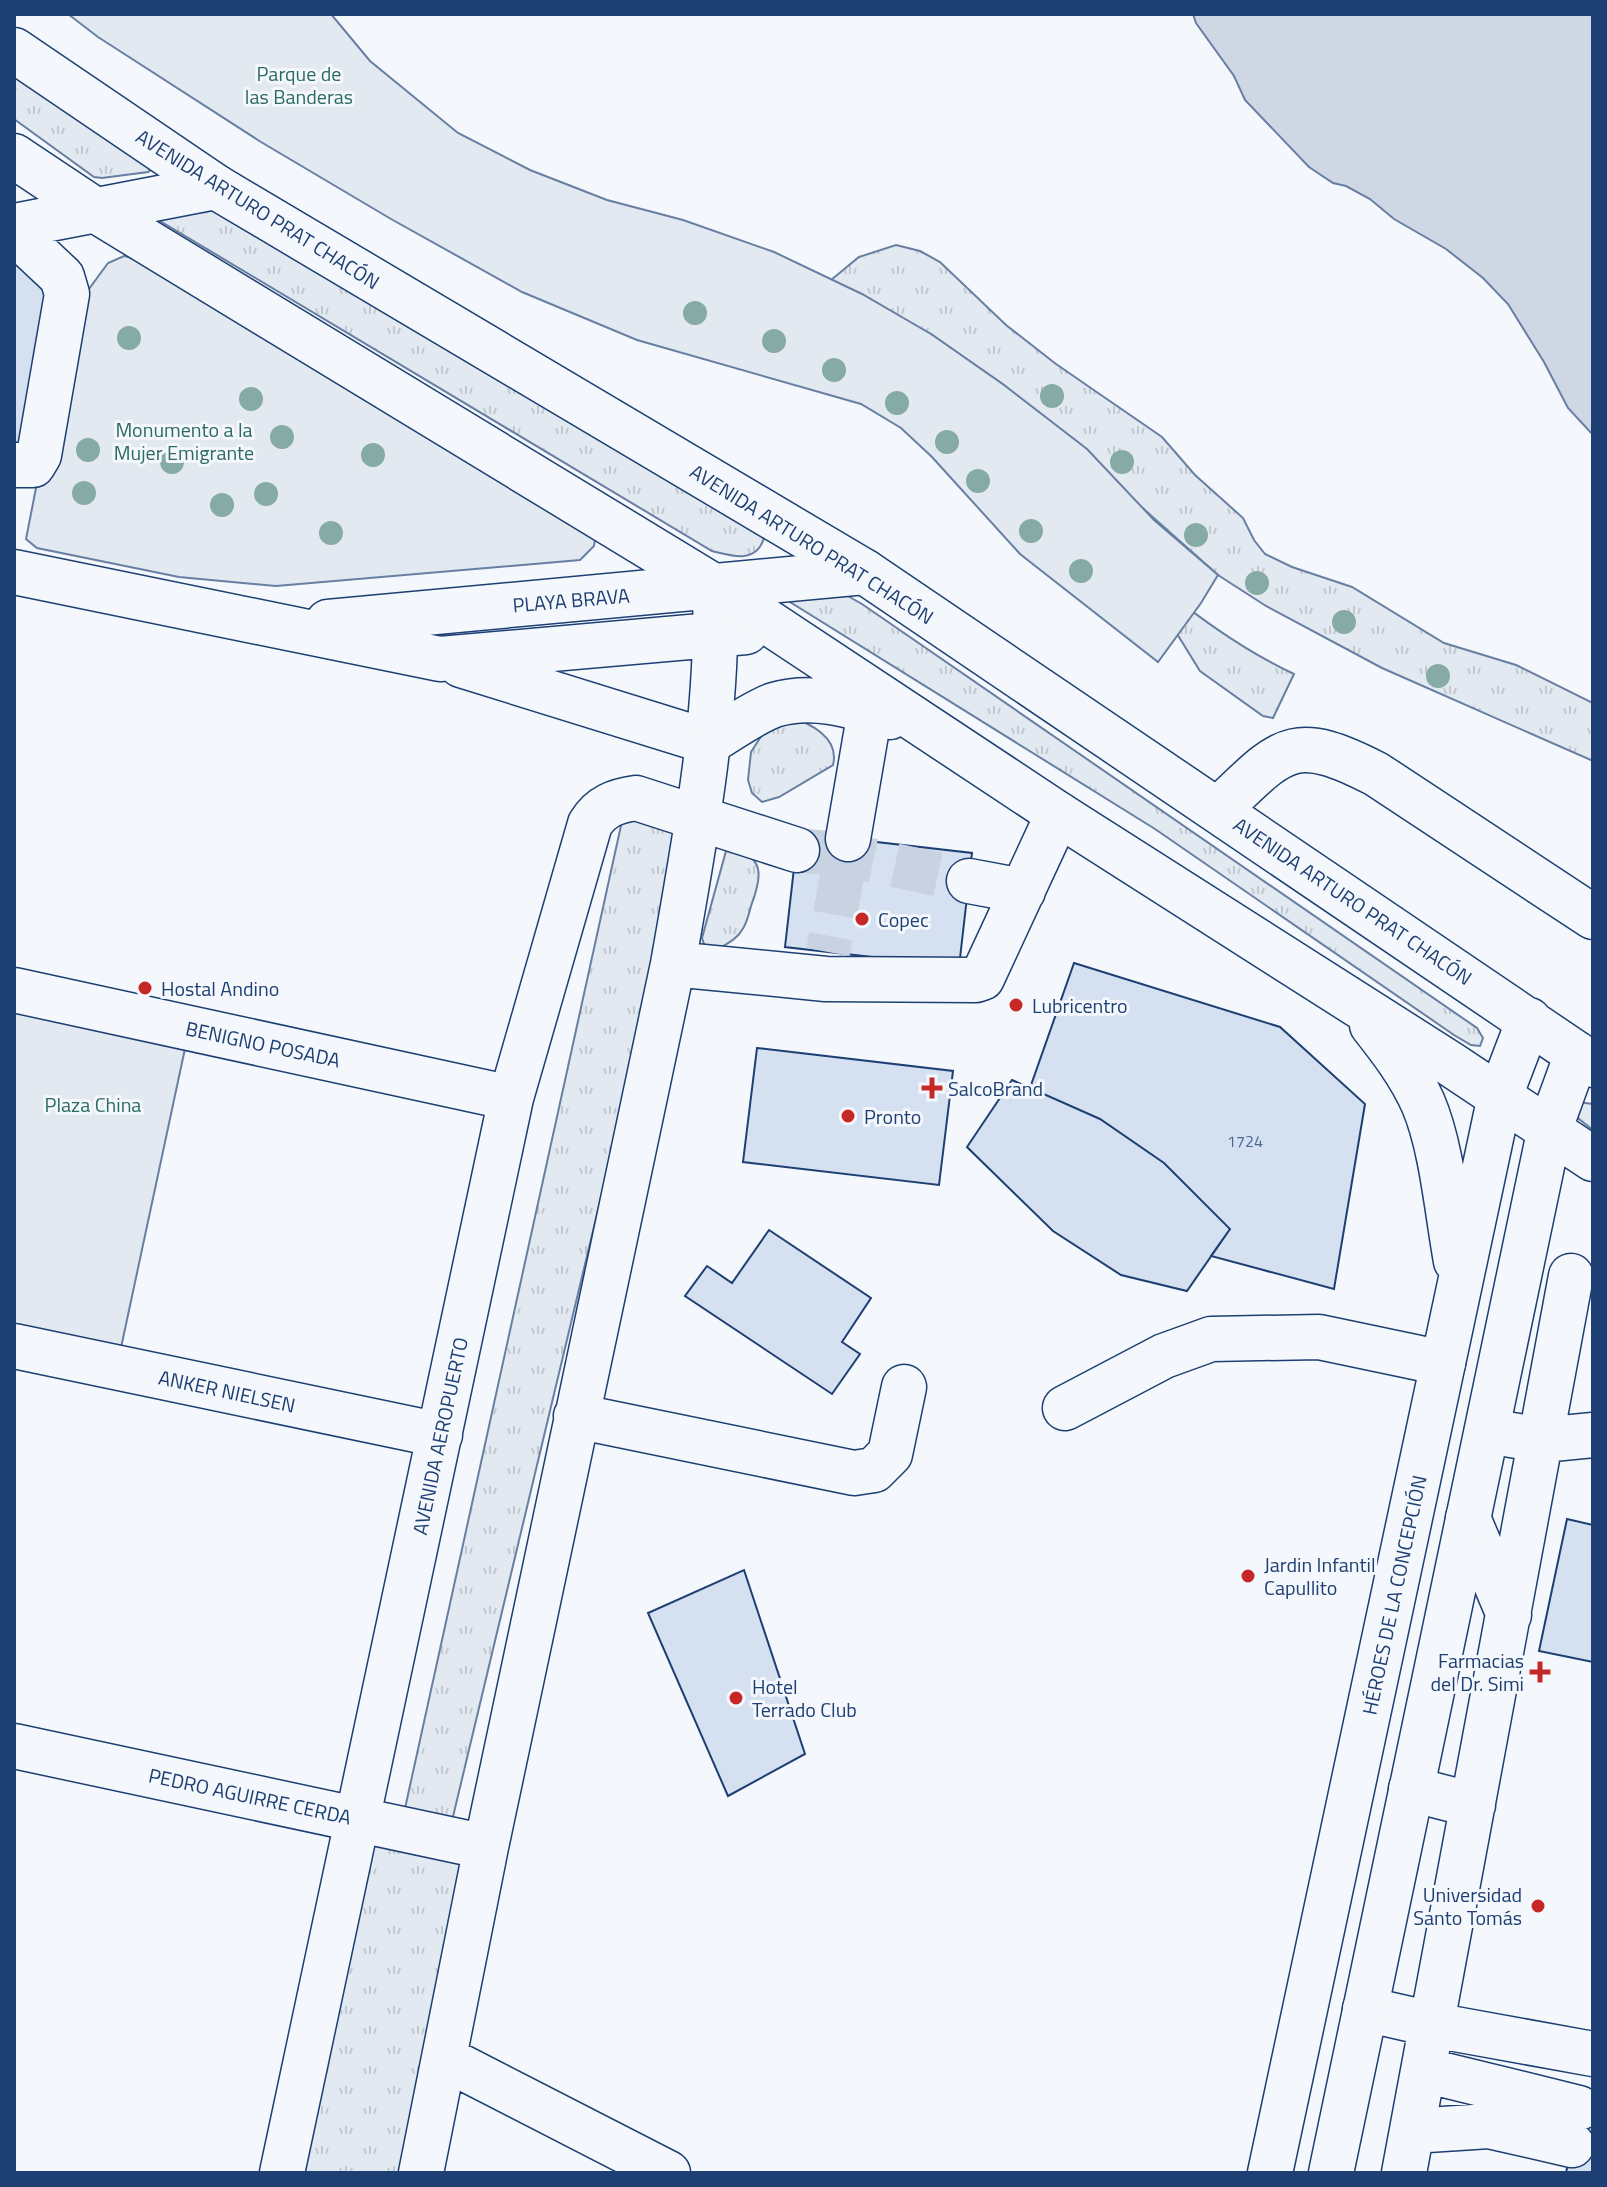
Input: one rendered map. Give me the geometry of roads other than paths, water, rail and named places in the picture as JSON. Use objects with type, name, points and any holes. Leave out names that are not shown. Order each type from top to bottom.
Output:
[{"type":"street","name":"AVENIDA ARTURO PRAT CHACÓN","points":[[14,50],[216,187],[865,572],[1585,1060]]},
{"type":"street","points":[[14,156],[95,210],[715,587],[1058,814],[1550,1128],[1593,1159]]},
{"type":"street","points":[[14,229],[216,187]]},
{"type":"street","points":[[14,229],[62,277],[67,294],[39,455],[33,465],[14,465]]},
{"type":"street","name":"PLAYA BRAVA","points":[[277,627],[865,572]]},
{"type":"street","name":"PLAYA BRAVA","points":[[14,573],[440,659],[778,629]]},
{"type":"street","points":[[421,2173],[486,1847],[673,964],[699,820],[709,742],[716,634],[715,587]]},
{"type":"street","points":[[440,659],[709,742],[773,705],[810,700],[846,703],[928,728]]},
{"type":"street","points":[[848,839],[870,711]]},
{"type":"street","points":[[1218,810],[1254,775],[1290,751],[1310,748],[1338,755],[1390,783],[1593,917]]},
{"type":"street","name":"AVENIDA AEROPUERTO","points":[[282,2173],[511,1098],[590,824],[599,810],[619,800],[636,798],[699,820]]},
{"type":"street","points":[[673,964],[827,965],[976,980],[982,978],[1058,814]]},
{"type":"street","points":[[699,820],[797,850]]},
{"type":"street","points":[[969,881],[1023,891]]},
{"type":"street","name":"BENIGNO POSADA","points":[[14,990],[511,1098]]},
{"type":"street","points":[[1356,1004],[1397,1056],[1423,1103],[1434,1135],[1460,1282]]},
{"type":"street","name":"HÉROES DE LA CONCEPCIÓN","points":[[1270,2173],[1500,1096],[1529,1020]]},
{"type":"street","points":[[1331,2173],[1550,1128],[1585,1060]]},
{"type":"street","points":[[1404,2173],[1542,1440],[1582,1281],[1522,1258]]},
{"type":"street","points":[[1065,1408],[1164,1356],[1211,1339],[1319,1337],[1443,1363]]},
{"type":"street","name":"ANKER NIELSEN","points":[[14,1346],[440,1435]]},
{"type":"street","points":[[576,1416],[854,1473],[874,1470],[890,1454],[904,1387]]},
{"type":"street","points":[[1487,1431],[1542,1440],[1593,1434]]},
{"type":"street","points":[[1468,1518],[1509,1615]]},
{"type":"street","name":"PEDRO AGUIRRE CERDA","points":[[14,1746],[486,1847]]},
{"type":"street","points":[[1411,1789],[1473,1805]]},
{"type":"street","points":[[1365,2009],[1433,2025],[1593,2054]]},
{"type":"street","points":[[444,2058],[668,2173]]},
{"type":"street","points":[[1412,2131],[1489,2126],[1575,2126],[1424,2070]]},
{"type":"tunnel","points":[[848,839],[846,855],[969,881]]},
{"type":"tunnel","points":[[797,850],[846,855],[828,952]]},
{"type":"place","name":"Copec","points":[[862,919]]},
{"type":"place","name":"Hostal Andino","points":[[145,988]]},
{"type":"place","name":"Lubricentro","points":[[1016,1005]]},
{"type":"place","name":"SalcoBrand","points":[[932,1088]]},
{"type":"place","name":"Pronto","points":[[848,1116]]},
{"type":"place","name":"Jardin Infantil Capullito","points":[[1248,1576]]},
{"type":"place","name":"Farmacias del Dr. Simi","points":[[1540,1672]]},
{"type":"place","name":"Hotel Terrado Club","points":[[736,1698]]},
{"type":"place","name":"Universidad Santo Tomás","points":[[1538,1906]]},
{"type":"park label","name":"Parque de las Banderas","points":[[299,84]]},
{"type":"park label","name":"Monumento a la Mujer Emigrante","points":[[184,440]]},
{"type":"park label","name":"Plaza China","points":[[93,1104]]}]
